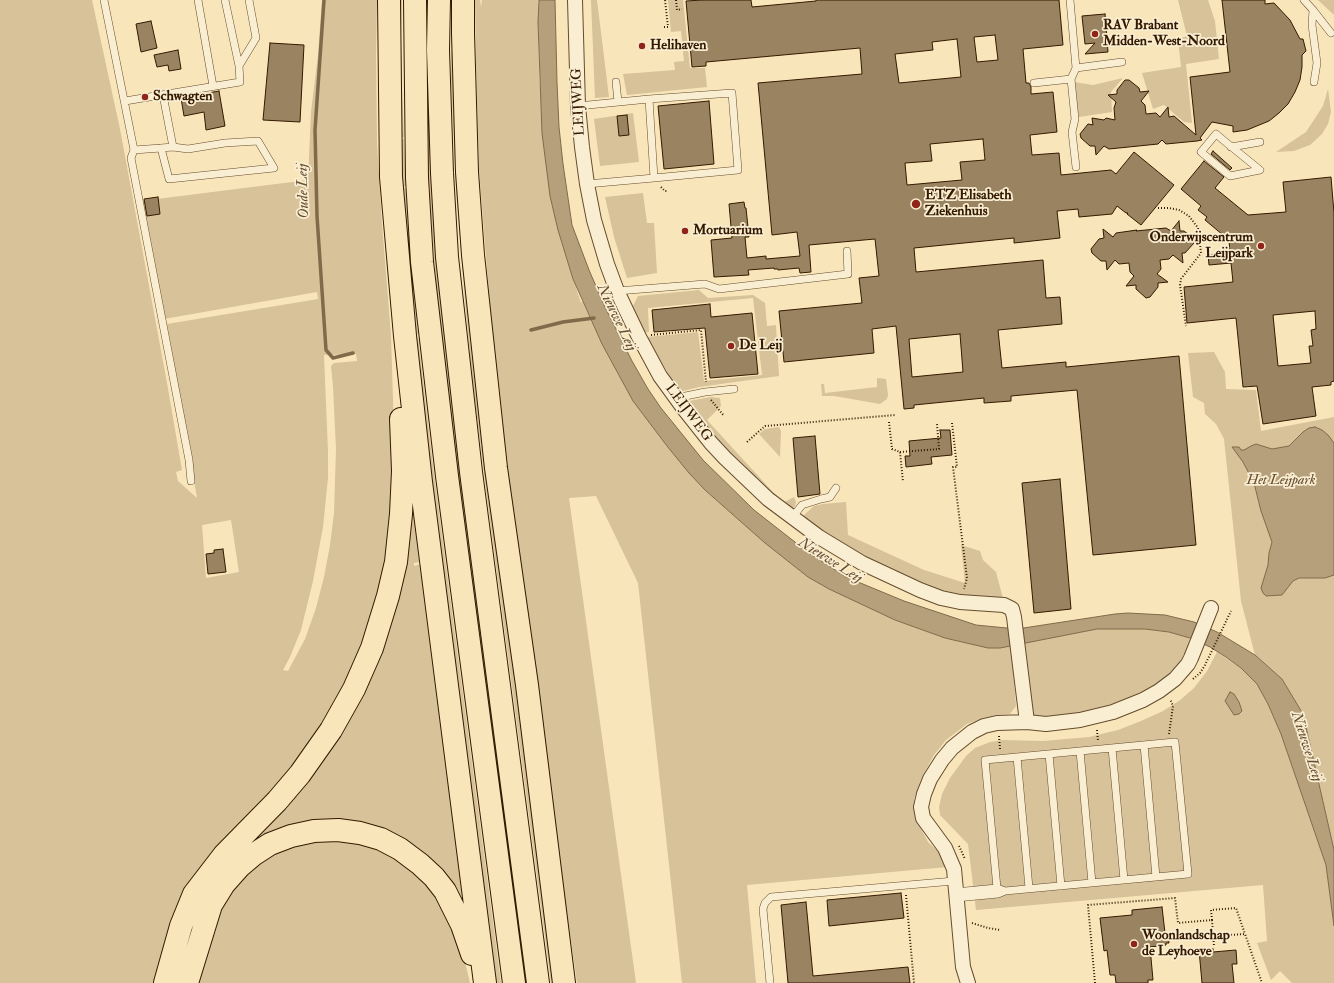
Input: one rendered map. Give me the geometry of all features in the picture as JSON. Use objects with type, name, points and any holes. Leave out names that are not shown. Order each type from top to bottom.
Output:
[{"type":"highway","points":[[389,0],[391,178],[405,336],[421,482],[484,983]]},
{"type":"highway","points":[[415,0],[417,178],[422,262],[447,476],[514,983]]},
{"type":"highway","points":[[439,0],[438,50],[447,257],[471,472],[538,983]]},
{"type":"highway","points":[[463,0],[467,172],[473,255],[496,468],[527,685],[564,983]]},
{"type":"highway","points":[[165,983],[181,926],[194,894],[224,855],[300,774],[331,730],[354,689],[372,648],[388,596],[396,562],[403,471],[399,381],[405,336]]},
{"type":"highway","points":[[187,983],[211,905],[224,884],[240,866],[270,844],[291,836],[314,831],[338,830],[360,833],[380,839],[410,856],[434,877],[445,891],[462,924],[484,983]]},
{"type":"street","name":"LEIJWEG","points":[[575,0],[578,106],[587,184],[594,220],[617,291],[649,356],[676,398],[710,443],[768,500],[791,518],[840,551],[885,575],[920,590],[941,598],[960,602],[1008,606],[1012,608],[1027,722]]},
{"type":"street","points":[[968,983],[963,967],[959,892],[954,869],[945,848],[923,818],[921,807],[930,779],[942,760],[952,748],[972,732],[984,726],[997,723],[1027,722],[1046,724],[1080,720],[1113,712],[1143,700],[1159,691],[1174,679],[1191,658],[1211,608]]},
{"type":"street","points":[[959,983],[963,967]]},
{"type":"lane","points":[[104,0],[134,150],[131,158],[132,166],[189,460],[191,481]]},
{"type":"lane","points":[[198,0],[213,86]]},
{"type":"lane","points":[[125,101],[240,82],[239,66],[226,0]]},
{"type":"lane","points":[[239,66],[256,38],[250,0]]},
{"type":"lane","points":[[1070,0],[1076,68],[1071,79],[1075,119],[1072,132],[1076,167]]},
{"type":"lane","points":[[1304,0],[1331,33]]},
{"type":"lane","points":[[1313,10],[1312,25],[1317,62],[1314,82]]},
{"type":"lane","points":[[1076,68],[1122,62]]},
{"type":"lane","points":[[1034,83],[1071,79]]},
{"type":"lane","points":[[616,82],[618,102]]},
{"type":"lane","points":[[578,106],[732,93],[738,170],[587,184]]},
{"type":"lane","points":[[163,95],[173,147]]},
{"type":"lane","points":[[649,99],[654,178]]},
{"type":"lane","points":[[1216,134],[1231,147],[1260,170],[1230,176],[1201,152],[1216,134]]},
{"type":"lane","points":[[134,150],[173,147],[188,149],[225,143],[258,141],[274,168],[169,179],[161,148]]},
{"type":"lane","points":[[1231,147],[1260,142]]},
{"type":"lane","points":[[617,291],[705,284],[719,290],[848,274],[847,251]]},
{"type":"lane","points":[[676,398],[704,392],[734,389]]},
{"type":"lane","points":[[791,518],[802,505],[821,498],[830,497],[836,488]]},
{"type":"lane","points":[[770,983],[763,909],[765,903],[770,897],[905,885],[959,892],[998,894],[1005,891],[1029,888],[1188,874],[1175,742],[984,760],[997,888]]},
{"type":"lane","points":[[1144,745],[1156,877]]},
{"type":"lane","points":[[1112,748],[1124,880]]},
{"type":"lane","points":[[1080,751],[1092,882]]},
{"type":"lane","points":[[1049,754],[1060,886]]},
{"type":"lane","points":[[1017,757],[1029,888]]},
{"type":"lane","points":[[959,892],[997,888],[1005,891]]},
{"type":"path","points":[[664,27],[668,26],[666,0]]},
{"type":"path","points":[[676,0],[677,10],[682,9]]},
{"type":"path","points":[[1158,208],[1179,210],[1189,216],[1198,228],[1201,253],[1180,285],[1186,326]]},
{"type":"path","points":[[652,335],[701,330],[706,379],[704,392],[724,416]]},
{"type":"path","points":[[747,442],[765,426],[895,415]]},
{"type":"path","points":[[889,422],[892,449],[900,452],[939,449],[937,424]]},
{"type":"path","points":[[952,423],[956,467],[953,467],[967,578],[960,602]]},
{"type":"path","points":[[900,452],[903,482]]},
{"type":"path","points":[[1205,665],[1231,611]]},
{"type":"path","points":[[1168,742],[1173,706],[1170,698]]},
{"type":"path","points":[[999,736],[1001,758]]},
{"type":"path","points":[[993,737],[1005,736]]},
{"type":"path","points":[[956,841],[962,850],[966,865]]},
{"type":"path","points":[[905,885],[914,983]]},
{"type":"path","points":[[959,892],[972,923],[973,930]]},
{"type":"path","points":[[1096,983],[1088,905],[1175,898],[1178,923],[1212,920]]},
{"type":"path","points":[[1214,946],[1211,910],[1236,908],[1262,983]]},
{"type":"path","points":[[972,923],[1000,930]]},
{"type":"path","points":[[1213,936],[1245,934]]},
{"type":"green space","points":[[0,0],[92,0],[120,129],[167,383],[182,470],[176,472],[178,481],[197,498],[167,324],[318,299],[317,292],[164,319],[141,201],[308,180],[311,112],[318,55],[322,0],[377,0],[377,143],[391,335],[395,479],[386,568],[357,662],[313,742],[256,810],[159,983],[0,983]],"holes":[[[356,354],[357,361],[334,363],[331,366],[336,449],[334,513],[330,545],[316,608],[305,639],[288,671],[283,670],[301,630],[313,581],[323,527],[328,478],[324,355]],[[231,520],[239,572],[206,578],[202,525]]]},
{"type":"green space","points":[[397,0],[402,0],[401,36],[399,36],[399,39],[401,39],[402,86],[400,89],[402,89],[404,137],[401,138],[404,139],[406,186],[404,188],[406,188],[411,249],[408,251],[411,251],[414,292],[412,292],[412,294],[414,294],[418,334],[416,337],[418,337],[434,474],[501,983],[496,983],[423,423],[401,176]]},
{"type":"green space","points":[[424,0],[430,0],[530,983],[522,983],[477,645],[437,296],[426,133]]},
{"type":"green space","points":[[451,0],[456,0],[556,983],[551,983],[472,377],[456,190],[451,79]]},
{"type":"green space","points":[[475,0],[480,0],[481,7],[482,0],[538,0],[539,74],[545,155],[550,191],[562,244],[581,303],[582,301],[602,344],[633,401],[667,446],[705,490],[765,543],[808,577],[829,589],[895,620],[945,638],[1011,646],[1016,706],[1010,714],[983,718],[967,724],[946,740],[934,755],[921,779],[914,799],[917,821],[928,842],[941,854],[947,867],[747,885],[756,983],[682,983],[638,583],[596,496],[569,498],[636,983],[577,983],[509,480],[491,320],[479,169]]},
{"type":"green space","points":[[591,0],[597,0],[609,97],[595,98]]},
{"type":"green space","points":[[668,0],[683,0],[690,68],[705,68],[707,87],[627,95],[623,74],[675,70],[674,62],[684,61],[681,31],[671,32]]},
{"type":"green space","points":[[1178,0],[1208,0],[1215,21],[1219,59],[1186,64],[1192,123],[1184,122],[1164,105],[1153,109],[1142,73],[1181,67],[1178,39],[1187,36]]},
{"type":"green space","points":[[1318,0],[1334,0],[1334,15]]},
{"type":"green space","points":[[1123,78],[1111,92],[1112,112],[1079,117],[1074,82],[1093,85]]},
{"type":"green space","points":[[1328,89],[1331,112],[1328,124],[1322,134],[1310,145],[1294,151],[1276,152],[1306,132],[1323,106]]},
{"type":"green space","points":[[633,113],[639,162],[600,166],[594,119]]},
{"type":"green space","points":[[643,193],[647,223],[654,223],[657,273],[627,278],[614,237],[605,197]]},
{"type":"green space","points":[[699,290],[708,298],[753,295],[765,303],[767,326],[776,325],[779,376],[699,387],[679,392],[647,337],[698,332],[704,381],[762,375],[753,298],[648,308],[649,332],[644,333],[633,306],[638,296]]},
{"type":"green space","name":"Het Leijpark","points":[[1214,352],[1225,372],[1226,389],[1256,390],[1261,431],[1334,417],[1334,850],[1303,714],[1282,679],[1255,655],[1241,601],[1224,439],[1216,424],[1205,414],[1204,403],[1193,397],[1188,353]]},
{"type":"green space","points":[[877,378],[886,379],[888,395],[887,399],[880,404],[834,396],[822,396],[821,384],[824,384],[825,393],[877,387]]},
{"type":"green space","points":[[711,397],[720,398],[721,406],[707,420],[783,503],[794,497],[796,502],[795,507],[788,509],[730,459],[686,403],[689,401]]},
{"type":"green space","points":[[779,427],[781,431],[780,457],[759,434],[765,429]]},
{"type":"green space","points":[[409,472],[420,562],[414,563],[414,566],[421,564],[468,923],[378,832],[251,848],[179,983],[189,925],[352,701]]},
{"type":"green space","points":[[846,502],[848,535],[924,570],[965,583],[961,545],[980,551],[983,560],[996,572],[1004,602],[941,592],[858,556],[806,522],[804,515],[814,506]]},
{"type":"green space","points":[[1097,629],[1145,629],[1169,632],[1190,638],[1185,658],[1177,669],[1152,689],[1119,704],[1083,714],[1032,718],[1023,642]]},
{"type":"green space","points":[[1217,652],[1241,668],[1257,684],[1268,704],[1281,734],[1326,865],[1334,926],[1334,983],[1292,983],[1280,971],[1271,980],[1257,943],[1267,941],[1263,885],[976,910],[968,844],[940,815],[939,807],[942,794],[950,778],[966,756],[975,748],[990,742],[1003,740],[1043,741],[1089,737],[1118,730],[1141,721],[1163,711],[1179,701],[1194,688],[1207,671]]},
{"type":"green space","points":[[312,838],[376,845],[427,879],[459,937],[470,983],[192,983],[210,920],[254,862]]},
{"type":"water","name":"Nieuwe Leij","points":[[539,0],[555,0],[559,127],[572,225],[605,307],[632,361],[661,408],[703,460],[754,510],[809,553],[846,577],[904,601],[976,625],[1017,629],[1115,614],[1128,613],[1165,615],[1194,622],[1217,632],[1255,655],[1282,679],[1303,714],[1334,850],[1334,926],[1326,865],[1281,734],[1268,704],[1257,684],[1241,668],[1226,657],[1210,647],[1190,638],[1169,632],[1145,629],[1097,629],[1000,648],[988,648],[945,638],[895,620],[829,589],[808,577],[765,543],[705,490],[689,473],[633,401],[602,344],[573,279],[558,230],[550,196],[542,133],[538,22]]},
{"type":"water","points":[[1315,427],[1328,435],[1334,443],[1334,575],[1325,578],[1299,578],[1293,581],[1282,595],[1266,596],[1261,588],[1268,565],[1272,542],[1261,511],[1254,483],[1243,462],[1232,447],[1239,447],[1241,450],[1244,450],[1256,444],[1272,449],[1289,446],[1303,432],[1309,428]]},
{"type":"water","points":[[1230,692],[1234,694],[1239,702],[1242,711],[1239,714],[1234,715],[1225,701]]},
{"type":"building","name":"ETZ Elisabeth Ziekenhuis","points":[[751,0],[752,7],[816,0],[1059,0],[1063,45],[1023,49],[1026,83],[1029,83],[1031,87],[1031,94],[1053,92],[1057,132],[1030,135],[1032,155],[1059,153],[1061,175],[1111,170],[1116,174],[1134,152],[1174,185],[1141,225],[1127,214],[1128,213],[1117,206],[1112,214],[1079,217],[1078,209],[1057,211],[1060,238],[1014,243],[1014,238],[914,248],[916,272],[1043,260],[1046,298],[1060,297],[1062,324],[998,330],[1002,368],[1066,362],[1066,367],[1179,356],[1196,545],[1093,555],[1077,390],[1011,396],[1011,401],[984,403],[984,398],[914,405],[914,408],[904,409],[896,326],[872,329],[874,353],[784,362],[779,311],[862,303],[859,278],[879,276],[875,239],[809,245],[811,272],[800,273],[799,268],[778,270],[774,268],[748,270],[749,275],[714,277],[711,240],[732,238],[729,204],[744,202],[749,237],[745,237],[747,258],[766,256],[766,259],[800,256],[797,232],[772,235],[758,83],[862,74],[860,48],[706,62],[706,66],[692,67],[686,1]],"holes":[[[995,35],[998,60],[977,62],[974,37]],[[957,39],[961,77],[899,83],[895,54],[933,50],[932,42]],[[983,139],[985,160],[960,162],[962,180],[907,185],[905,163],[932,161],[930,144]],[[960,334],[963,372],[912,377],[909,339]]]},
{"type":"building","points":[[1222,0],[1265,0],[1265,4],[1274,3],[1290,20],[1300,39],[1303,39],[1306,51],[1302,55],[1300,80],[1288,104],[1269,121],[1247,130],[1233,132],[1233,126],[1212,122],[1200,138],[1202,140],[1166,144],[1162,140],[1158,144],[1109,149],[1104,146],[1096,155],[1095,146],[1090,146],[1081,138],[1080,134],[1088,124],[1093,125],[1092,118],[1104,120],[1106,118],[1115,120],[1114,108],[1116,102],[1108,95],[1117,94],[1117,90],[1125,80],[1129,80],[1139,88],[1140,92],[1149,91],[1141,101],[1145,105],[1146,114],[1156,113],[1160,117],[1168,107],[1169,117],[1174,116],[1196,135],[1190,77],[1230,72]]},
{"type":"building","name":"RAV Brabant Midden-West-Noord","points":[[1105,14],[1108,52],[1085,54],[1095,43],[1085,44],[1082,16]]},
{"type":"building","points":[[151,21],[157,48],[141,52],[136,24]]},
{"type":"building","points":[[270,43],[304,45],[300,122],[263,120]]},
{"type":"building","points":[[178,50],[181,69],[169,71],[168,65],[157,67],[154,55]]},
{"type":"building","points":[[219,91],[225,126],[206,130],[204,112],[184,116],[181,98]]},
{"type":"building","points":[[709,101],[714,164],[664,169],[658,106]]},
{"type":"building","points":[[627,115],[629,135],[619,136],[617,116]]},
{"type":"building","points":[[1213,151],[1232,168],[1230,170],[1211,154]]},
{"type":"building","points":[[1204,161],[1224,177],[1215,188],[1248,215],[1286,212],[1283,182],[1331,177],[1334,213],[1334,381],[1331,382],[1331,385],[1312,387],[1316,416],[1263,424],[1257,386],[1243,387],[1236,318],[1187,323],[1184,287],[1233,282],[1231,263],[1209,265],[1208,255],[1230,253],[1229,240],[1205,220],[1207,217],[1198,210],[1201,206],[1181,189]],"holes":[[[1315,311],[1316,329],[1311,330],[1313,346],[1309,346],[1311,363],[1278,366],[1273,315]]]},
{"type":"building","points":[[158,197],[160,214],[147,216],[144,199]]},
{"type":"building","points":[[1179,221],[1180,231],[1184,231],[1194,239],[1194,243],[1185,253],[1182,253],[1183,263],[1173,255],[1169,259],[1160,260],[1161,269],[1157,274],[1168,282],[1158,283],[1158,287],[1150,297],[1146,298],[1136,289],[1136,285],[1126,286],[1134,276],[1130,272],[1129,263],[1119,264],[1115,260],[1107,270],[1106,261],[1101,261],[1092,253],[1091,249],[1099,239],[1104,238],[1103,229],[1113,237],[1116,233],[1137,230],[1136,231],[1166,228],[1171,231]]},
{"type":"building","name":"De Leij","points":[[710,304],[711,317],[752,313],[758,374],[710,378],[705,328],[654,332],[652,310]]},
{"type":"building","points":[[940,430],[950,430],[952,455],[931,457],[932,464],[906,467],[905,456],[910,456],[909,441],[941,438]]},
{"type":"building","points":[[815,436],[820,494],[798,497],[793,438]]},
{"type":"building","points":[[1060,479],[1071,609],[1034,613],[1022,483]]},
{"type":"building","points":[[223,549],[226,572],[208,574],[206,554],[214,553],[214,550]]},
{"type":"building","points":[[901,893],[904,918],[829,926],[827,900]]},
{"type":"building","points":[[806,902],[813,976],[908,967],[910,983],[788,983],[781,905]]},
{"type":"building","name":"Woonlandschap de Leyhoeve","points":[[1162,907],[1165,933],[1168,933],[1169,943],[1166,943],[1166,945],[1150,947],[1153,980],[1148,980],[1148,983],[1116,983],[1115,975],[1110,975],[1107,950],[1104,951],[1100,918],[1132,915],[1132,910]]},
{"type":"building","name":"Woonlandschap de Leyhoeve","points":[[1213,949],[1213,952],[1236,950],[1237,964],[1232,964],[1234,983],[1202,983],[1199,950]]},
{"type":"waterway","name":"Oude Leij","points":[[324,0],[315,130],[317,216],[326,350],[333,358],[353,353]]},
{"type":"waterway","name":"Oude Leij","points":[[531,330],[563,322],[594,318]]},
{"type":"place","name":"RAV Brabant Midden-West-Noord","points":[[1095,34]]},
{"type":"place","name":"Helihaven","points":[[642,46]]},
{"type":"place","name":"Schwagten","points":[[145,97]]},
{"type":"place","name":"ETZ Elisabeth Ziekenhuis","points":[[916,204]]},
{"type":"place","name":"Mortuarium","points":[[685,231]]},
{"type":"place","name":"Onderwijscentrum Leijpark","points":[[1261,246]]},
{"type":"place","name":"De Leij","points":[[731,346]]},
{"type":"place","name":"Woonlandschap de Leyhoeve","points":[[1134,944]]}]
